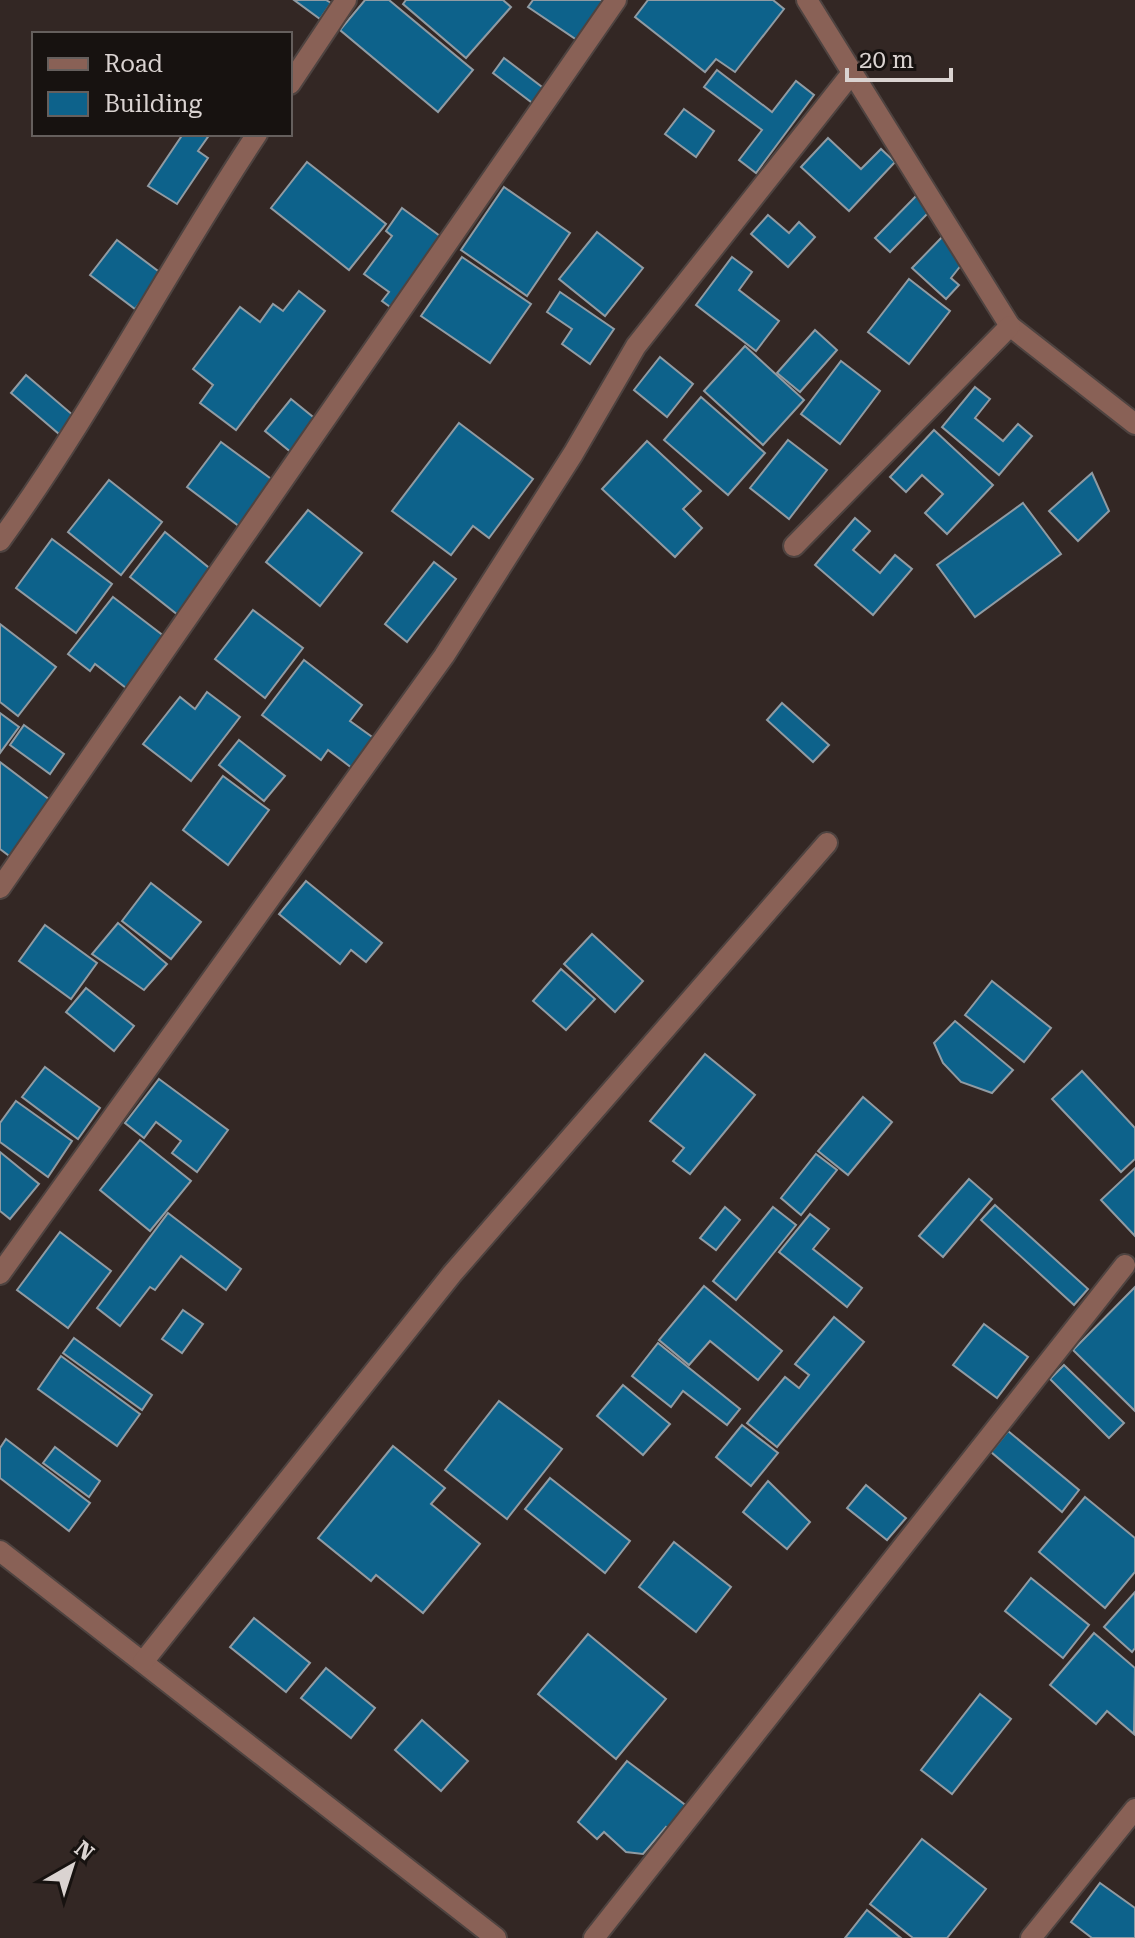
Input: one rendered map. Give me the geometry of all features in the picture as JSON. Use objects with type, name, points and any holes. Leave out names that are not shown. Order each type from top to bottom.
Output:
[{"type":"street","points":[[292,81],[346,0]]},
{"type":"street","points":[[0,888],[616,0]]},
{"type":"street","points":[[807,0],[1010,326],[1135,424]]},
{"type":"street","points":[[0,1274],[444,656],[573,454],[636,346],[852,73]]},
{"type":"street","points":[[0,541],[126,350],[218,193],[256,136]]},
{"type":"street","points":[[794,546],[1010,326]]},
{"type":"street","points":[[143,1662],[452,1274],[827,843]]},
{"type":"street","points":[[594,1938],[1125,1265]]},
{"type":"street","points":[[0,1551],[496,1938]]},
{"type":"street","points":[[1031,1938],[1135,1809]]},
{"type":"building","points":[[294,0],[326,0],[331,3],[320,19]]},
{"type":"building","points":[[365,0],[389,0],[473,70],[438,112],[340,30]]},
{"type":"building","points":[[406,0],[503,0],[511,7],[466,58],[403,4]]},
{"type":"building","points":[[533,0],[605,0],[577,40],[528,7]]},
{"type":"building","points":[[648,0],[773,0],[784,9],[735,72],[716,59],[705,72],[635,17]]},
{"type":"building","points":[[504,58],[546,90],[535,105],[493,73]]},
{"type":"building","points":[[717,70],[772,112],[796,81],[814,95],[756,173],[739,160],[762,130],[704,87]]},
{"type":"building","points":[[684,109],[714,131],[696,157],[665,134]]},
{"type":"building","points":[[182,136],[209,136],[198,151],[208,158],[177,204],[148,186]]},
{"type":"building","points":[[828,138],[861,169],[881,149],[895,162],[849,211],[801,167]]},
{"type":"building","points":[[307,162],[386,224],[349,270],[271,208]]},
{"type":"building","points":[[504,187],[570,233],[527,296],[461,250]]},
{"type":"building","points":[[917,195],[931,210],[890,252],[875,238]]},
{"type":"building","points":[[402,208],[444,239],[393,309],[382,301],[389,292],[364,274],[392,236],[386,231]]},
{"type":"building","points":[[768,215],[789,233],[799,222],[815,237],[788,267],[751,234]]},
{"type":"building","points":[[597,232],[643,268],[605,316],[559,279]]},
{"type":"building","points":[[945,234],[962,264],[951,278],[959,285],[946,299],[912,268]]},
{"type":"building","points":[[117,240],[162,274],[135,309],[90,275]]},
{"type":"building","points":[[462,257],[531,304],[490,363],[421,316]]},
{"type":"building","points":[[732,257],[752,272],[739,290],[779,321],[756,351],[696,305]]},
{"type":"building","points":[[909,279],[950,311],[909,364],[868,332]]},
{"type":"building","points":[[299,291],[325,311],[236,430],[200,403],[213,385],[193,369],[240,307],[260,322],[273,304],[283,311]]},
{"type":"building","points":[[560,292],[614,329],[590,364],[562,344],[572,329],[547,312]]},
{"type":"building","points":[[815,330],[837,350],[800,392],[777,373]]},
{"type":"building","points":[[745,346],[804,400],[763,445],[704,391]]},
{"type":"building","points":[[660,357],[693,384],[667,417],[634,390]]},
{"type":"building","points":[[841,361],[880,391],[840,444],[801,414]]},
{"type":"building","points":[[26,375],[74,416],[59,434],[11,393]]},
{"type":"building","points":[[975,387],[990,399],[975,418],[1003,441],[1018,424],[1032,436],[999,475],[942,427]]},
{"type":"building","points":[[701,397],[765,453],[728,495],[664,440]]},
{"type":"building","points":[[291,399],[318,421],[292,453],[265,431]]},
{"type":"building","points":[[459,423],[533,479],[489,538],[473,526],[451,555],[392,511]]},
{"type":"building","points":[[934,430],[993,485],[947,534],[925,513],[943,494],[922,475],[906,492],[890,477]]},
{"type":"building","points":[[788,440],[827,470],[789,519],[750,488]]},
{"type":"building","points":[[647,441],[701,491],[683,509],[702,528],[675,557],[602,489]]},
{"type":"building","points":[[221,442],[278,484],[244,530],[187,487]]},
{"type":"building","points":[[1092,473],[1109,511],[1078,541],[1049,511]]},
{"type":"building","points":[[109,480],[162,522],[121,575],[68,532]]},
{"type":"building","points":[[1023,503],[1061,554],[975,617],[937,565]]},
{"type":"building","points":[[308,510],[362,553],[320,606],[266,562]]},
{"type":"building","points":[[855,518],[870,531],[853,550],[880,573],[895,555],[912,569],[873,615],[815,565]]},
{"type":"building","points":[[165,532],[213,571],[178,615],[130,577]]},
{"type":"building","points":[[52,539],[112,584],[76,633],[16,588]]},
{"type":"building","points":[[434,562],[456,579],[407,642],[385,624]]},
{"type":"building","points":[[113,597],[169,640],[130,691],[95,664],[90,671],[68,654]]},
{"type":"building","points":[[253,610],[303,648],[265,698],[215,659]]},
{"type":"building","points":[[0,624],[56,667],[18,716],[0,702]]},
{"type":"building","points":[[304,660],[362,705],[350,721],[375,739],[352,768],[328,750],[321,760],[262,715]]},
{"type":"building","points":[[207,692],[240,717],[191,781],[143,744],[180,697],[195,709]]},
{"type":"building","points":[[782,703],[829,745],[813,762],[767,720]]},
{"type":"building","points":[[0,713],[19,727],[0,753]]},
{"type":"building","points":[[24,725],[64,754],[50,774],[10,745]]},
{"type":"building","points":[[239,740],[285,776],[264,801],[219,765]]},
{"type":"building","points":[[0,762],[54,803],[12,858],[0,849]]},
{"type":"building","points":[[223,776],[269,810],[228,865],[183,830]]},
{"type":"building","points":[[306,881],[382,943],[366,962],[351,950],[340,964],[279,914]]},
{"type":"building","points":[[151,883],[201,922],[171,959],[122,921]]},
{"type":"building","points":[[118,923],[167,964],[144,990],[92,954]]},
{"type":"building","points":[[45,925],[97,963],[71,999],[19,961]]},
{"type":"building","points":[[592,934],[643,981],[615,1012],[564,964]]},
{"type":"building","points":[[561,969],[595,999],[566,1030],[533,1001]]},
{"type":"building","points":[[992,981],[1051,1028],[1024,1062],[965,1015]]},
{"type":"building","points":[[86,988],[134,1026],[114,1051],[66,1012]]},
{"type":"building","points":[[955,1021],[1013,1070],[992,1093],[961,1082],[943,1063],[934,1043]]},
{"type":"building","points":[[705,1054],[755,1095],[690,1174],[673,1161],[684,1148],[650,1121]]},
{"type":"building","points":[[45,1067],[100,1108],[78,1139],[22,1097]]},
{"type":"building","points":[[1082,1071],[1135,1128],[1135,1159],[1121,1172],[1052,1099]]},
{"type":"building","points":[[159,1079],[228,1130],[197,1172],[172,1153],[181,1141],[156,1122],[144,1138],[125,1123]]},
{"type":"building","points":[[863,1097],[892,1122],[848,1175],[818,1151]]},
{"type":"building","points":[[16,1101],[72,1141],[48,1177],[0,1142],[0,1123]]},
{"type":"building","points":[[140,1140],[191,1181],[150,1231],[100,1190]]},
{"type":"building","points":[[0,1152],[39,1184],[10,1219],[0,1211]]},
{"type":"building","points":[[816,1154],[837,1170],[801,1215],[781,1198]]},
{"type":"building","points":[[1135,1168],[1135,1236],[1101,1200]]},
{"type":"building","points":[[969,1179],[992,1199],[943,1257],[919,1236]]},
{"type":"building","points":[[995,1205],[1088,1289],[1074,1305],[981,1220]]},
{"type":"building","points":[[725,1207],[740,1220],[716,1250],[700,1238]]},
{"type":"building","points":[[773,1207],[796,1225],[736,1300],[713,1281]]},
{"type":"building","points":[[168,1213],[241,1269],[226,1290],[181,1256],[155,1290],[150,1287],[120,1326],[97,1308]]},
{"type":"building","points":[[810,1214],[829,1229],[813,1249],[862,1288],[847,1307],[779,1252]]},
{"type":"building","points":[[60,1232],[111,1271],[68,1328],[17,1290]]},
{"type":"building","points":[[704,1286],[782,1351],[758,1380],[710,1341],[689,1365],[659,1340]]},
{"type":"building","points":[[1135,1287],[1135,1411],[1073,1350]]},
{"type":"building","points":[[183,1310],[203,1324],[182,1353],[162,1339]]},
{"type":"building","points":[[834,1317],[864,1342],[777,1447],[747,1423],[785,1377],[799,1388],[809,1375],[795,1364]]},
{"type":"building","points":[[984,1324],[1028,1357],[997,1398],[953,1365]]},
{"type":"building","points":[[74,1338],[152,1395],[142,1410],[63,1353]]},
{"type":"building","points":[[658,1343],[740,1409],[727,1425],[683,1391],[671,1407],[632,1376]]},
{"type":"building","points":[[61,1356],[140,1414],[117,1446],[38,1389]]},
{"type":"building","points":[[1064,1365],[1124,1423],[1109,1438],[1050,1379]]},
{"type":"building","points":[[623,1385],[670,1424],[643,1455],[597,1416]]},
{"type":"building","points":[[499,1401],[562,1449],[507,1519],[445,1470]]},
{"type":"building","points":[[742,1425],[778,1453],[751,1486],[716,1457]]},
{"type":"building","points":[[1008,1431],[1079,1490],[1062,1512],[991,1452]]},
{"type":"building","points":[[6,1439],[90,1503],[69,1531],[0,1478],[0,1448]]},
{"type":"building","points":[[393,1446],[445,1488],[431,1504],[480,1544],[423,1613],[376,1575],[371,1581],[318,1538]]},
{"type":"building","points":[[55,1447],[100,1481],[89,1497],[43,1463]]},
{"type":"building","points":[[550,1478],[630,1541],[605,1573],[525,1509]]},
{"type":"building","points":[[768,1481],[810,1522],[787,1549],[743,1512]]},
{"type":"building","points":[[866,1485],[906,1518],[887,1540],[847,1508]]},
{"type":"building","points":[[1085,1497],[1135,1538],[1135,1572],[1105,1608],[1039,1552]]},
{"type":"building","points":[[674,1542],[731,1587],[696,1632],[639,1587]]},
{"type":"building","points":[[1031,1578],[1089,1625],[1063,1658],[1005,1611]]},
{"type":"building","points":[[1135,1592],[1135,1648],[1132,1652],[1104,1627]]},
{"type":"building","points":[[254,1618],[310,1663],[286,1692],[230,1647]]},
{"type":"building","points":[[1094,1633],[1135,1668],[1134,1734],[1107,1711],[1096,1724],[1050,1685]]},
{"type":"building","points":[[588,1634],[666,1699],[616,1759],[538,1694]]},
{"type":"building","points":[[326,1668],[375,1708],[351,1738],[301,1698]]},
{"type":"building","points":[[980,1694],[1011,1719],[952,1794],[921,1770]]},
{"type":"building","points":[[422,1720],[468,1761],[441,1791],[395,1750]]},
{"type":"building","points":[[627,1761],[688,1807],[671,1831],[666,1827],[643,1854],[626,1852],[604,1832],[597,1839],[578,1822]]},
{"type":"building","points":[[922,1839],[986,1889],[947,1938],[913,1938],[870,1904]]},
{"type":"building","points":[[1100,1883],[1135,1908],[1135,1938],[1092,1938],[1071,1922]]},
{"type":"building","points":[[867,1910],[901,1938],[845,1938]]}]
